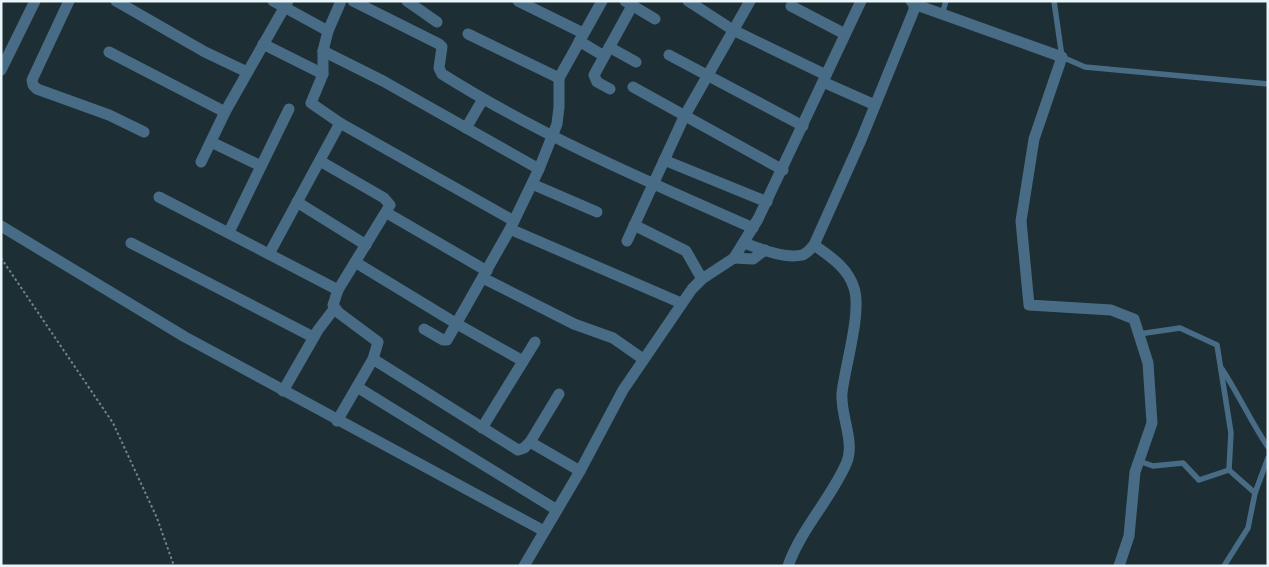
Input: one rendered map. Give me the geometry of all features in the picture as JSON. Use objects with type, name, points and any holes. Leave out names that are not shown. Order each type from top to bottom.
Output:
[{"type":"street","points":[[1,70],[35,1]]},
{"type":"street","points":[[69,1],[32,80],[33,85],[37,89],[95,110],[144,132]]},
{"type":"street","points":[[116,1],[205,52],[247,72]]},
{"type":"street","points":[[273,1],[286,4],[328,31]]},
{"type":"street","points":[[341,1],[328,31],[323,51],[323,74],[311,104],[512,225],[681,303]]},
{"type":"street","points":[[353,1],[439,44],[442,47],[439,68],[442,74],[483,99],[552,138],[652,185],[752,228]]},
{"type":"street","points":[[407,1],[437,22]]},
{"type":"street","points":[[518,1],[606,52],[636,62]]},
{"type":"street","points":[[424,329],[443,340],[447,340],[512,225],[539,170],[552,138],[558,114],[559,78],[602,1]]},
{"type":"street","points":[[688,1],[733,30],[875,105]]},
{"type":"street","points":[[627,241],[684,116],[750,1]]},
{"type":"street","points":[[524,566],[580,471],[623,390],[681,303],[702,279],[734,258],[744,243],[783,170],[861,1]]},
{"type":"street","points":[[744,243],[765,250],[801,255],[807,253],[814,245],[875,105],[913,3],[1062,57],[1034,139],[1021,221],[1030,305],[1111,310],[1134,319],[1148,363],[1152,423],[1135,472],[1129,536],[1119,566]]},
{"type":"street","points":[[201,162],[225,112],[286,4]]},
{"type":"street","points":[[610,89],[594,80],[594,75],[629,4],[655,18]]},
{"type":"street","points":[[791,6],[845,34]]},
{"type":"street","points":[[468,34],[559,78]]},
{"type":"street","points":[[263,44],[323,74]]},
{"type":"street","points":[[323,51],[466,128],[539,170]]},
{"type":"street","points":[[109,52],[225,112]]},
{"type":"street","points":[[669,55],[803,126]]},
{"type":"street","points":[[633,87],[783,170]]},
{"type":"street","points":[[466,128],[483,99]]},
{"type":"street","points":[[229,232],[289,109]]},
{"type":"street","points":[[269,254],[340,123]]},
{"type":"street","points":[[211,142],[262,166]]},
{"type":"street","points":[[664,160],[767,202]]},
{"type":"street","points":[[283,391],[313,337],[334,309],[333,305],[338,290],[390,205],[388,201],[320,161]]},
{"type":"street","points":[[532,184],[597,212]]},
{"type":"street","points":[[159,197],[338,290]]},
{"type":"street","points":[[296,202],[366,245]]},
{"type":"street","points":[[387,212],[485,274],[574,324],[613,338],[643,359]]},
{"type":"street","points":[[634,225],[686,251],[702,279]]},
{"type":"street","points":[[1,226],[185,337],[544,531]]},
{"type":"street","points":[[131,242],[313,337]]},
{"type":"street","points":[[788,566],[796,548],[843,470],[849,455],[842,396],[857,307],[855,291],[843,267],[814,245]]},
{"type":"street","points":[[734,258],[752,259],[765,250]]},
{"type":"street","points":[[355,262],[457,324],[523,361]]},
{"type":"street","points":[[334,309],[378,342],[373,359],[338,421]]},
{"type":"street","points":[[482,428],[535,342]]},
{"type":"street","points":[[373,359],[518,450],[524,448],[530,442],[559,394]]},
{"type":"street","points":[[356,387],[558,510]]},
{"type":"street","points":[[530,442],[580,471]]},
{"type":"lane","points":[[942,14],[946,1]]},
{"type":"lane","points":[[1054,1],[1062,57],[1085,67],[1268,84]]},
{"type":"lane","points":[[1139,334],[1180,328],[1217,345],[1231,434],[1229,470]]},
{"type":"lane","points":[[1220,366],[1243,400],[1253,424],[1268,447]]},
{"type":"lane","points":[[1224,566],[1248,528],[1255,494],[1268,458]]},
{"type":"lane","points":[[1139,461],[1153,466],[1183,463],[1199,480],[1229,470]]},
{"type":"lane","points":[[1229,470],[1255,494]]},
{"type":"path","points":[[1,258],[113,423],[157,518],[174,566]]}]
